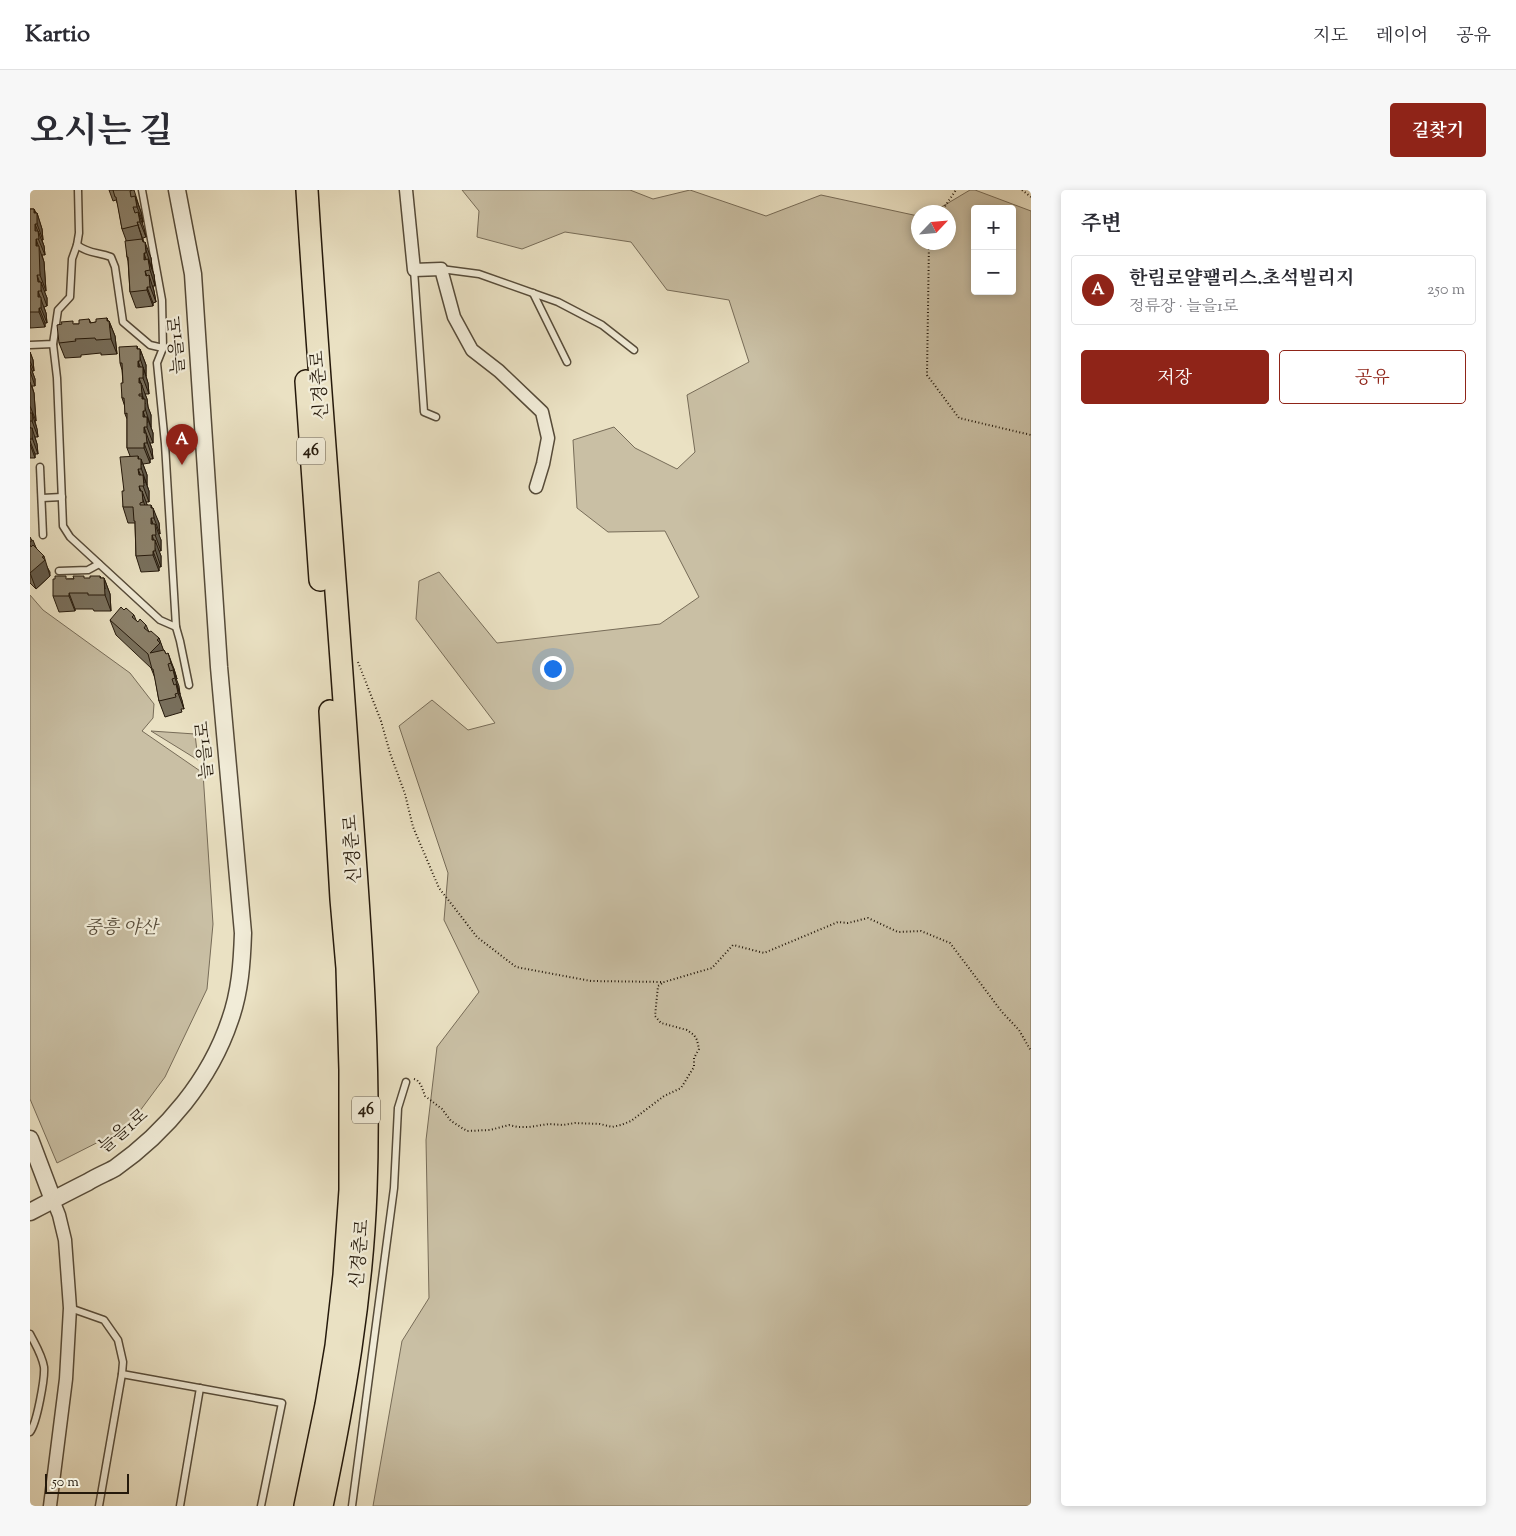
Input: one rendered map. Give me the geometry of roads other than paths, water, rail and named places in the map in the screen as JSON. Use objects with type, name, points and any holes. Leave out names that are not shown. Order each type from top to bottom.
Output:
[{"type":"highway","name":"신경춘로","points":[[304,193],[311,455],[359,912],[365,1033],[366,1190],[361,1268],[338,1434],[322,1506]]},
{"type":"highway","name":"신경춘로","points":[[305,1506],[326,1406],[336,1346],[344,1275],[350,1190],[350,1070],[347,968],[341,899],[338,711]]},
{"type":"street","name":"늘을1로","points":[[30,1212],[113,1169],[150,1139],[183,1105],[205,1074],[220,1046],[231,1019],[239,987],[243,933],[219,667],[193,274],[177,190]]},
{"type":"street","points":[[406,190],[414,270],[441,269],[454,317],[472,350],[499,371],[542,412],[548,438],[536,487]]},
{"type":"street","points":[[30,1139],[59,1215],[64,1240],[70,1308],[66,1379],[50,1506]]},
{"type":"lane","points":[[78,190],[79,233],[72,259],[70,297],[58,310],[53,344],[57,378],[63,526],[70,537],[160,620],[176,627]]},
{"type":"lane","points":[[142,190],[162,300],[163,348],[158,363],[176,627],[189,685]]},
{"type":"lane","points":[[304,193],[311,190]]},
{"type":"lane","points":[[77,245],[86,252],[101,253],[111,257],[115,267],[123,322],[150,345],[163,348]]},
{"type":"lane","points":[[441,269],[479,274],[558,302],[602,325],[634,350]]},
{"type":"lane","points":[[414,270],[424,412],[436,417]]},
{"type":"lane","points":[[533,293],[567,362]]},
{"type":"lane","points":[[30,345],[53,344]]},
{"type":"lane","points":[[40,467],[43,535]]},
{"type":"lane","points":[[42,498],[62,497]]},
{"type":"lane","points":[[59,571],[88,570],[99,564]]},
{"type":"lane","points":[[352,1506],[394,1188],[398,1108],[406,1082]]},
{"type":"lane","points":[[70,1308],[104,1320],[118,1340],[122,1362],[122,1374],[99,1506]]},
{"type":"lane","points":[[30,1334],[42,1356],[44,1369],[36,1420],[30,1432]]},
{"type":"lane","points":[[122,1374],[282,1403],[261,1506]]},
{"type":"lane","points":[[180,1506],[200,1388]]},
{"type":"place","name":"한림로얄팰리스.초석빌리지","points":[[182,465]]},
{"type":"park label","name":"중흥 야산","points":[[121,929]]}]
